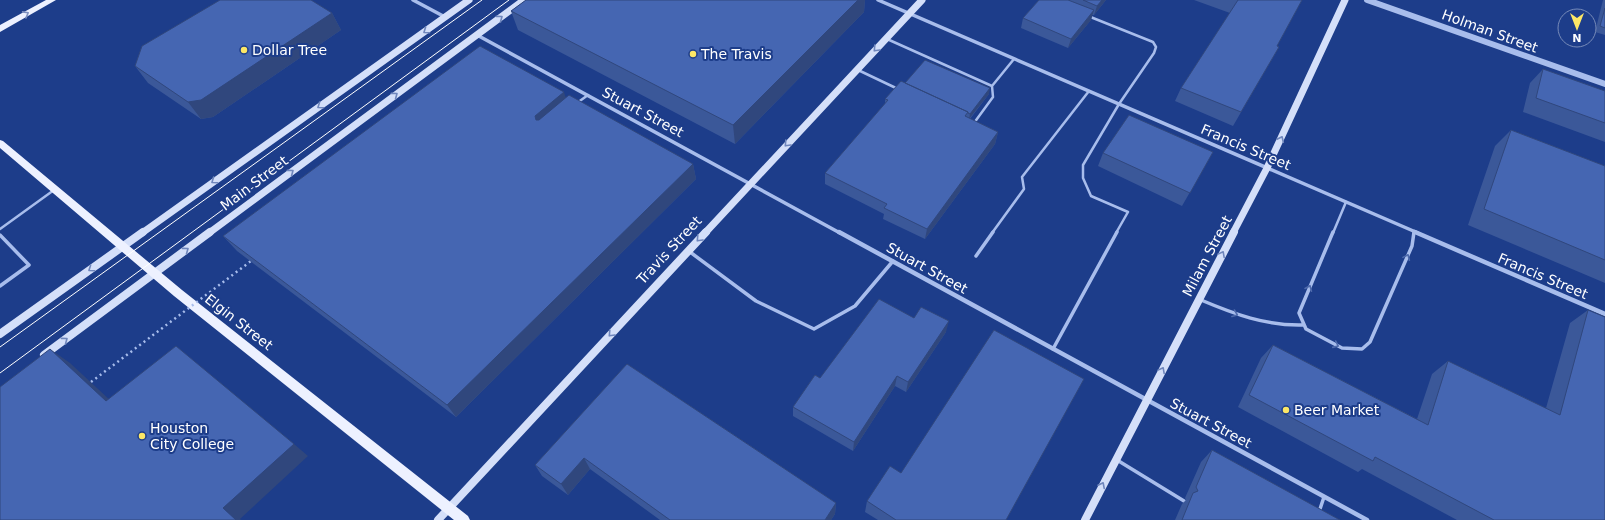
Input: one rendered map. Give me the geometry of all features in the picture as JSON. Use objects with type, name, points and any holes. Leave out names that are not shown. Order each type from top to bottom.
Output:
[{"type":"main road","points":[[0,29],[52,0]]},
{"type":"main road","name":"Main Street","points":[[0,334],[469,0]]},
{"type":"main road","name":"Main Street","points":[[37,360],[524,0]]},
{"type":"main road","name":"Travis Street","points":[[438,520],[922,0]]},
{"type":"main road","name":"Milam Street","points":[[1085,520],[1115,459],[1267,168],[1345,0]]},
{"type":"main road","name":"Elgin Street","points":[[0,143],[155,273],[464,520]]},
{"type":"street","points":[[413,0],[445,17]]},
{"type":"street","name":"Francis Street","points":[[878,0],[1605,314]]},
{"type":"street","name":"Holman Street","points":[[1367,0],[1605,84]]},
{"type":"street","name":"Stuart Street","points":[[477,34],[751,182],[1053,350],[1367,520]]},
{"type":"lane","points":[[1053,350],[1128,212],[1091,196],[1083,178],[1083,165],[1119,104],[1154,53],[1156,47],[1153,42],[1086,15]]},
{"type":"lane","points":[[886,38],[992,86]]},
{"type":"lane","points":[[973,124],[993,97],[992,86],[1014,58]]},
{"type":"lane","points":[[857,70],[905,92]]},
{"type":"lane","points":[[976,256],[1024,189],[1022,177],[1090,91]]},
{"type":"lane","points":[[572,108],[588,95]]},
{"type":"lane","points":[[0,229],[55,190]]},
{"type":"lane","points":[[1346,202],[1299,313],[1306,329],[1342,348],[1353,350],[1362,348],[1370,342],[1412,246],[1414,231]]},
{"type":"lane","points":[[0,235],[29,265],[0,286]]},
{"type":"lane","points":[[688,250],[756,301],[814,329],[855,306],[893,261]]},
{"type":"lane","points":[[1198,299],[1248,319],[1281,325],[1303,325]]},
{"type":"lane","points":[[1115,459],[1184,501]]},
{"type":"lane","points":[[1318,514],[1324,497]]},
{"type":"path","points":[[91,382],[250,261]]},
{"type":"building","name":"Dollar Tree","points":[[220,0],[311,0],[332,13],[201,100],[188,102],[135,66],[142,46]]},
{"type":"building","name":"The Travis","points":[[526,0],[858,0],[733,125],[511,11]]},
{"type":"building","points":[[1039,0],[1068,0],[1094,10],[1071,39],[1023,18]]},
{"type":"building","points":[[1083,0],[1102,0],[1097,6]]},
{"type":"building","points":[[1238,0],[1302,0],[1277,46],[1279,47],[1241,112],[1181,88]]},
{"type":"building","points":[[1605,8],[1605,28],[1600,26]]},
{"type":"building","points":[[480,46],[564,92],[535,116],[536,120],[539,120],[569,95],[693,164],[447,405],[223,236]]},
{"type":"building","points":[[925,60],[990,88],[970,114],[905,83]]},
{"type":"building","points":[[1543,69],[1605,91],[1605,123],[1536,98]]},
{"type":"building","points":[[901,81],[968,112],[965,116],[998,132],[927,229],[884,208],[887,204],[825,173],[888,100],[885,99]]},
{"type":"building","points":[[1129,115],[1213,152],[1190,193],[1103,153]]},
{"type":"building","points":[[1511,130],[1605,166],[1605,260],[1484,209]]},
{"type":"building","points":[[879,299],[914,318],[921,307],[949,321],[908,382],[897,376],[854,442],[793,407],[815,375],[820,378]]},
{"type":"building","points":[[1588,310],[1605,317],[1605,520],[1494,520],[1375,457],[1373,461],[1249,395],[1273,345],[1428,425],[1448,361],[1560,415]]},
{"type":"building","points":[[994,330],[1084,379],[1006,520],[896,520],[867,501],[890,466],[901,473]]},
{"type":"building","name":"Houston City College","points":[[176,346],[294,444],[223,508],[236,520],[0,520],[0,387],[50,349],[106,401]]},
{"type":"building","points":[[627,364],[836,503],[825,520],[670,520],[584,458],[561,484],[535,465]]},
{"type":"building","points":[[1212,450],[1340,520],[1182,520],[1193,493],[1198,491],[1196,487]]},
{"type":"tram line","points":[[0,347],[482,0]]},
{"type":"tram line","points":[[0,373],[509,0]]},
{"type":"place","name":"Dollar Tree","points":[[244,50]]},
{"type":"place","name":"The Travis","points":[[693,54]]},
{"type":"place","name":"Beer Market","points":[[1286,410]]},
{"type":"place","name":"Houston City College","points":[[142,436]]}]
